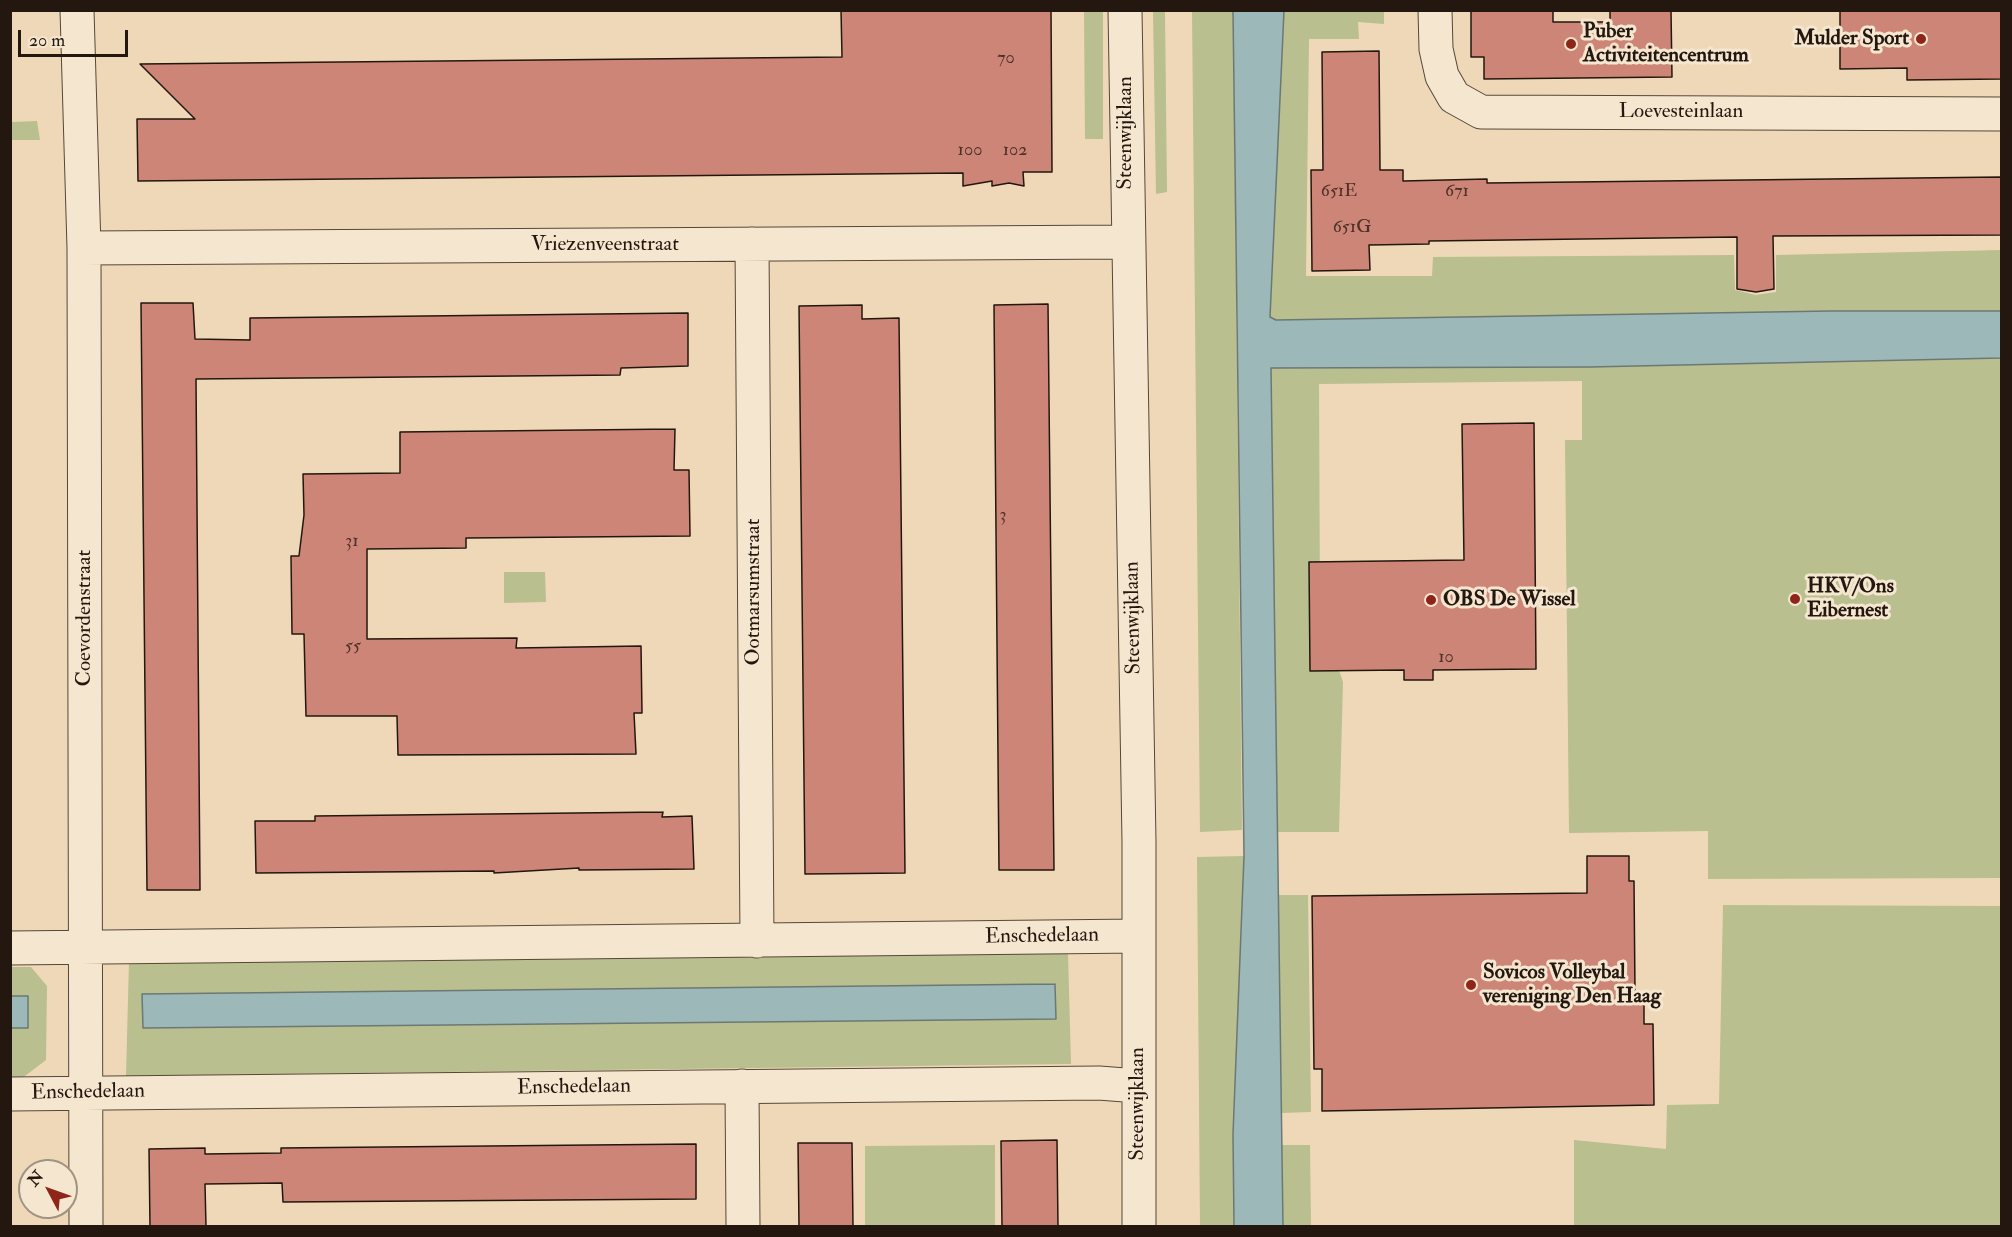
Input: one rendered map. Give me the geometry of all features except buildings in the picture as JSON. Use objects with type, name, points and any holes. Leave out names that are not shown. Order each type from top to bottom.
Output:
[{"type":"street","name":"Coevordenstraat","points":[[77,10],[84,248],[86,1227]]},
{"type":"street","name":"Steenwijklaan","points":[[1125,10],[1126,242],[1138,843],[1139,1227]]},
{"type":"street","name":"Loevesteinlaan","points":[[1435,10],[1436,49],[1442,76],[1454,97],[1481,111],[2001,114]]},
{"type":"street","name":"Vriezenveenstraat","points":[[84,248],[1126,242]]},
{"type":"street","name":"Ootmarsumstraat","points":[[752,244],[757,941]]},
{"type":"street","name":"Enschedelaan","points":[[10,948],[1138,936]]},
{"type":"street","name":"Enschedelaan","points":[[10,1094],[1099,1083],[1138,1086]]},
{"type":"street","points":[[742,1086],[743,1227]]},
{"type":"green space","points":[[1084,11],[1103,11],[1103,139],[1085,139]]},
{"type":"green space","points":[[1153,11],[1165,11],[1167,192],[1156,194]]},
{"type":"green space","points":[[1192,11],[1233,11],[1242,830],[1200,832]]},
{"type":"green space","points":[[1284,11],[1384,11],[1384,24],[1358,22],[1359,39],[1309,39],[1306,276],[1432,276],[1433,257],[1734,255],[1735,290],[1756,295],[1776,292],[1776,255],[2001,250],[2001,311],[1831,311],[1276,320],[1270,318]]},
{"type":"green space","points":[[37,121],[40,140],[11,140],[11,122]]},
{"type":"green space","name":"HKV/Ons Eibernest","points":[[2001,358],[2001,878],[1708,879],[1708,831],[1569,833],[1565,440],[1582,440],[1582,381],[1319,384],[1320,615],[1343,682],[1339,832],[1277,832],[1270,368],[1590,367]]},
{"type":"green space","points":[[504,572],[545,572],[546,602],[504,603]]},
{"type":"green space","points":[[1244,856],[1233,1134],[1234,1226],[1200,1226],[1197,857]]},
{"type":"green space","points":[[1278,895],[1308,895],[1311,1112],[1281,1113]]},
{"type":"green space","points":[[1723,905],[2001,906],[2001,1226],[1574,1226],[1574,1140],[1666,1149],[1667,1105],[1719,1104]]},
{"type":"green space","points":[[1068,953],[1071,1064],[126,1076],[129,961]],"holes":[[[1055,984],[1056,1019],[143,1028],[143,994]]]},
{"type":"green space","points":[[11,967],[31,967],[47,986],[46,1060],[21,1079],[11,1079],[11,1028],[28,1028],[28,996],[11,996]]},
{"type":"green space","points":[[995,1145],[995,1226],[865,1226],[865,1146]]},
{"type":"green space","points":[[1282,1145],[1310,1145],[1311,1226],[1283,1226]]},
{"type":"water","points":[[1233,11],[1284,11],[1270,317],[1276,320],[1831,311],[2002,311],[2001,358],[1590,367],[1271,368],[1283,1226],[1234,1226],[1233,1134],[1244,856]]},
{"type":"water","points":[[1055,984],[1056,1019],[143,1028],[142,994]]},
{"type":"water","points":[[11,996],[28,996],[28,1028],[11,1028]]},
{"type":"place","name":"Mulder Sport","points":[[1921,39]]},
{"type":"place","name":"Puber Activiteitencentrum","points":[[1571,44]]},
{"type":"place","name":"HKV/Ons Eibernest","points":[[1795,599]]},
{"type":"place","name":"OBS De Wissel","points":[[1431,600]]},
{"type":"place","name":"Sovicos Volleybal vereniging Den Haag","points":[[1471,985]]}]
